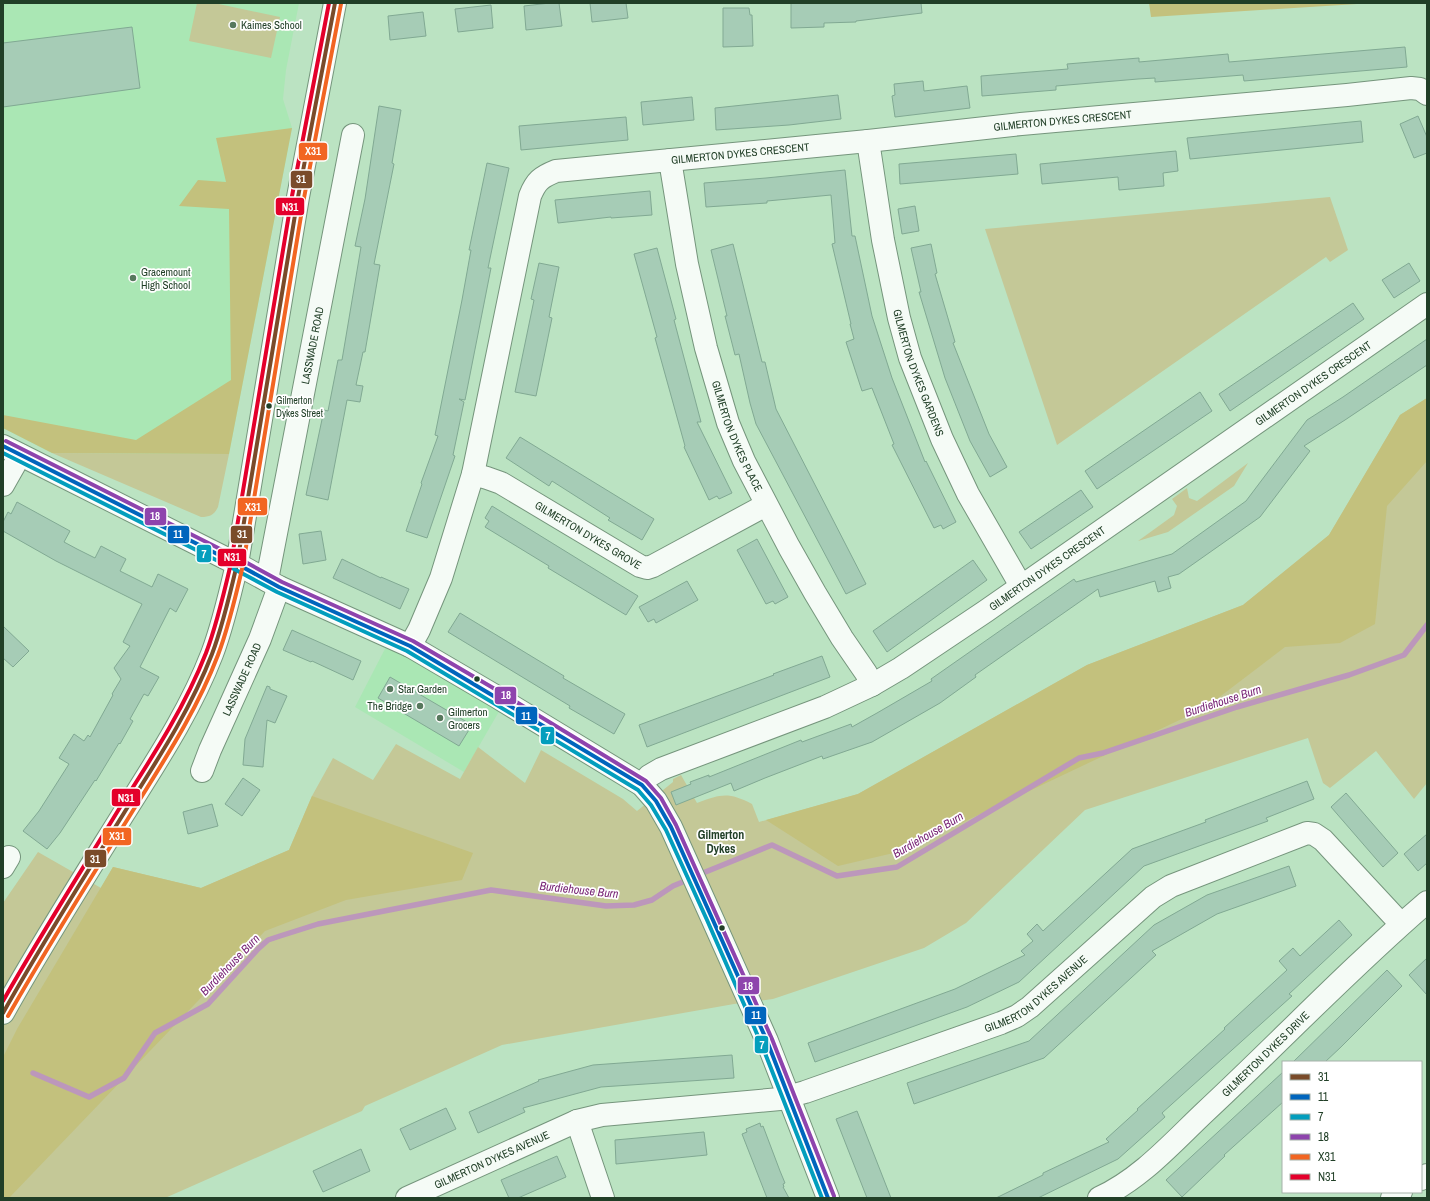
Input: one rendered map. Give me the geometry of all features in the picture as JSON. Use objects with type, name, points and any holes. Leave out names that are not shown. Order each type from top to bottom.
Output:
[{"type":"street","points":[[3,1013],[38,951],[163,751],[198,686],[212,654],[223,620],[237,564],[298,197],[335,3]]},
{"type":"street","name":"GILMERTON DYKES CRESCENT","points":[[410,646],[419,630],[441,578],[473,474],[530,196],[534,185],[542,177],[556,171],[868,141],[1021,124],[1411,88],[1420,89],[1427,94]]},
{"type":"street","name":"LASSWADE ROAD","points":[[202,771],[260,638],[273,584],[353,134]]},
{"type":"street","name":"GILMERTON DYKES GARDENS","points":[[868,141],[883,240],[899,318],[910,358],[942,439],[968,494],[1022,586]]},
{"type":"street","name":"GILMERTON DYKES PLACE","points":[[670,160],[687,264],[706,348],[728,423],[744,462],[766,505],[815,593],[842,638],[866,673],[872,685]]},
{"type":"street","name":"GILMERTON DYKES CRESCENT","points":[[642,785],[649,776],[661,769],[825,707],[872,685],[900,668],[1022,586],[1427,304]]},
{"type":"street","points":[[3,485],[11,451],[237,564],[273,584],[410,646],[642,785],[656,801],[671,827],[712,918],[767,1041],[828,1198]]},
{"type":"street","name":"GILMERTON DYKES GROVE","points":[[473,474],[501,483],[640,566],[647,568],[766,505]]},
{"type":"street","name":"GILMERTON DYKES AVENUE","points":[[407,1198],[577,1121],[602,1115],[780,1099],[1001,1023],[1017,1016],[1030,1007],[1159,893],[1171,886],[1307,833],[1314,834],[1323,840],[1401,924]]},
{"type":"street","name":"GILMERTON DYKES DRIVE","points":[[1099,1198],[1114,1191],[1144,1169],[1238,1082],[1368,954],[1427,902]]},
{"type":"street","points":[[577,1121],[603,1198]]},
{"type":"shaded area","name":"Gracemount High School","points":[[3,3],[299,3],[286,70],[283,99],[292,128],[229,454],[52,453],[3,428]]},
{"type":"shaded area","points":[[197,3],[214,3],[280,17],[271,58],[189,41]]},
{"type":"shaded area","points":[[1149,3],[1373,3],[1151,17]]},
{"type":"shaded area","points":[[292,128],[229,454],[52,453],[3,428],[3,415],[136,440],[231,380],[229,209],[179,206],[198,180],[226,182],[216,138]]},
{"type":"shaded area","points":[[1330,197],[1348,250],[1330,262],[1326,257],[1057,445],[985,229]]},
{"type":"shaded area","points":[[1427,398],[1427,783],[1414,799],[1376,751],[1330,788],[1323,783],[1308,738],[1085,810],[966,923],[924,948],[773,999],[734,1004],[502,1045],[365,1106],[362,1111],[165,1198],[3,1198],[3,903],[38,852],[101,888],[113,867],[201,888],[289,850],[312,796],[333,758],[373,780],[396,744],[460,779],[478,747],[525,783],[541,750],[623,799],[637,811],[673,782],[673,779],[681,775],[697,803],[719,796],[731,796],[752,804],[759,822],[858,794],[1087,665],[1243,605],[1329,535],[1400,415]]},
{"type":"shaded area","points":[[1427,398],[1427,461],[1387,506],[1375,624],[1340,643],[1285,647],[1205,708],[902,851],[838,866],[766,820],[858,794],[1087,665],[1243,605],[1329,535],[1400,415]]},
{"type":"shaded area","points":[[52,453],[229,454],[218,507],[211,515],[201,517]]},
{"type":"shaded area","points":[[1248,463],[1234,486],[1168,532],[1138,541],[1174,515],[1177,506],[1172,499],[1187,488],[1189,498],[1197,501]]},
{"type":"shaded area","points":[[388,643],[501,708],[464,772],[355,707]]},
{"type":"shaded area","points":[[312,796],[473,853],[462,880],[346,900],[265,931],[9,1198],[3,1198],[3,1057],[17,1029],[113,867],[201,888],[289,850]]},
{"type":"building","points":[[559,3],[562,26],[526,30],[524,6]]},
{"type":"building","points":[[590,3],[626,3],[628,18],[592,22]]},
{"type":"building","points":[[791,3],[921,3],[922,13],[856,22],[824,23],[824,27],[791,28]]},
{"type":"building","points":[[491,5],[493,28],[458,32],[455,9]]},
{"type":"building","points":[[723,8],[749,8],[750,15],[752,15],[753,46],[723,47]]},
{"type":"building","points":[[423,12],[426,36],[390,40],[388,16]]},
{"type":"building","points":[[132,27],[140,88],[3,107],[3,43]]},
{"type":"building","points":[[1405,47],[1407,67],[1244,81],[1243,75],[1155,82],[1155,78],[1138,79],[1056,86],[1056,90],[982,96],[981,76],[1068,69],[1067,64],[1139,58],[1139,62],[1228,54],[1229,62]]},
{"type":"building","points":[[923,81],[924,91],[967,86],[970,108],[895,117],[892,96],[895,95],[894,84]]},
{"type":"building","points":[[838,95],[841,119],[789,125],[716,130],[715,108]]},
{"type":"building","points":[[692,97],[694,120],[643,125],[641,102]]},
{"type":"building","points":[[379,106],[401,110],[392,163],[394,164],[374,264],[380,265],[365,352],[363,352],[356,385],[363,386],[360,402],[347,400],[328,500],[306,495],[324,410],[328,411],[338,360],[342,360],[361,247],[355,246],[365,199]]},
{"type":"building","points":[[1418,116],[1427,137],[1427,153],[1414,158],[1400,124]]},
{"type":"building","points":[[626,117],[628,140],[521,150],[519,126]]},
{"type":"building","points":[[1361,121],[1363,142],[1190,159],[1187,138]]},
{"type":"building","points":[[1176,151],[1178,171],[1163,173],[1164,186],[1119,190],[1118,177],[1042,184],[1040,164]]},
{"type":"building","points":[[1016,154],[1018,174],[900,184],[899,164]]},
{"type":"building","points":[[487,163],[509,168],[488,268],[491,268],[465,400],[459,399],[464,402],[453,455],[455,456],[427,538],[406,531],[438,436],[435,435],[462,300],[471,250],[469,250]]},
{"type":"building","points":[[845,170],[852,236],[855,236],[872,316],[892,378],[925,462],[926,461],[956,522],[943,529],[941,525],[934,528],[892,445],[894,444],[872,388],[862,391],[846,342],[854,339],[832,244],[835,243],[831,195],[767,201],[767,203],[706,207],[704,183]]},
{"type":"building","points":[[650,191],[652,215],[611,217],[558,223],[555,200]]},
{"type":"building","points":[[915,206],[919,231],[902,234],[898,209]]},
{"type":"building","points":[[733,244],[762,362],[765,362],[776,409],[866,584],[846,594],[756,424],[739,354],[735,355],[711,250]]},
{"type":"building","points":[[931,244],[937,273],[935,274],[955,342],[953,343],[989,434],[1007,467],[990,477],[970,441],[945,378],[919,292],[921,292],[911,248]]},
{"type":"building","points":[[657,248],[701,422],[697,422],[732,493],[719,499],[717,496],[709,500],[684,447],[685,446],[655,338],[657,337],[634,254]]},
{"type":"building","points":[[539,263],[559,267],[549,317],[552,318],[536,396],[515,392],[534,300],[531,299]]},
{"type":"building","points":[[1409,263],[1420,281],[1394,298],[1382,280]]},
{"type":"building","points":[[1353,303],[1364,319],[1230,411],[1219,394]]},
{"type":"building","points":[[1427,339],[1427,365],[1304,446],[1310,451],[1260,517],[1179,574],[1168,577],[1171,588],[1158,592],[1155,581],[1100,597],[1098,589],[975,675],[976,677],[940,703],[872,742],[823,759],[822,756],[734,791],[731,783],[676,805],[671,792],[691,784],[690,782],[709,775],[709,777],[801,740],[802,742],[851,724],[852,727],[877,713],[932,681],[931,679],[1074,579],[1076,582],[1172,554],[1246,501],[1307,420]]},
{"type":"building","points":[[1200,392],[1212,411],[1097,489],[1085,471]]},
{"type":"building","points":[[520,437],[654,519],[642,540],[608,520],[610,518],[552,481],[549,486],[506,458]]},
{"type":"building","points":[[1081,490],[1093,507],[1031,549],[1019,532]]},
{"type":"building","points":[[17,502],[70,531],[64,542],[77,549],[95,558],[101,546],[126,559],[120,571],[152,587],[158,574],[188,589],[176,612],[170,608],[140,667],[159,677],[148,696],[144,694],[130,719],[133,721],[96,781],[95,780],[60,833],[47,849],[23,831],[39,811],[69,764],[59,758],[74,734],[84,741],[88,735],[90,737],[113,695],[112,694],[121,679],[114,668],[130,646],[123,642],[142,604],[56,561],[3,531],[3,522],[8,512],[11,514]]},
{"type":"building","points":[[492,506],[638,596],[626,615],[548,568],[549,566],[485,527],[489,521],[485,518]]},
{"type":"building","points":[[321,531],[326,560],[303,564],[299,534]]},
{"type":"building","points":[[757,539],[788,597],[775,604],[773,601],[766,604],[737,550]]},
{"type":"building","points":[[342,559],[381,578],[409,589],[400,609],[333,578]]},
{"type":"building","points":[[973,560],[987,580],[887,652],[873,631]]},
{"type":"building","points":[[687,581],[698,600],[656,623],[654,619],[648,622],[639,607]]},
{"type":"building","points":[[460,613],[564,676],[563,678],[625,714],[614,734],[569,708],[570,706],[448,632]]},
{"type":"building","points":[[3,626],[29,651],[13,667],[3,658]]},
{"type":"building","points":[[292,630],[361,661],[353,680],[312,661],[311,662],[283,650]]},
{"type":"building","points":[[822,656],[830,677],[647,747],[639,725]]},
{"type":"building","points":[[390,677],[472,725],[459,746],[378,698]]},
{"type":"building","points":[[267,686],[270,687],[270,689],[287,696],[275,723],[267,720],[263,767],[243,765],[245,739]]},
{"type":"building","points":[[243,778],[260,790],[242,816],[225,804]]},
{"type":"building","points":[[1307,781],[1314,799],[1266,818],[1268,821],[1144,866],[1019,982],[967,1007],[815,1062],[808,1043],[955,989],[1025,955],[1021,951],[1033,941],[1027,934],[1037,924],[1043,931],[1132,849],[1206,822],[1205,820]]},
{"type":"building","points":[[1346,793],[1398,853],[1383,867],[1331,807]]},
{"type":"building","points":[[212,804],[218,826],[188,834],[183,812]]},
{"type":"building","points":[[1427,834],[1427,863],[1418,871],[1404,854]]},
{"type":"building","points":[[1289,866],[1296,886],[1217,914],[1152,951],[1156,955],[1044,1058],[914,1104],[907,1083],[1029,1041],[1154,925],[1207,895]]},
{"type":"building","points":[[1339,920],[1352,935],[1289,994],[1292,996],[1162,1113],[1165,1117],[1118,1159],[1038,1198],[996,1198],[1043,1175],[1043,1173],[1109,1142],[1106,1139],[1138,1110],[1137,1109],[1287,970],[1279,961],[1293,948],[1300,956]]},
{"type":"building","points":[[1427,958],[1427,995],[1409,975]]},
{"type":"building","points":[[1387,970],[1402,986],[1326,1061],[1294,1061]]},
{"type":"building","points":[[732,1055],[734,1078],[601,1087],[523,1108],[525,1112],[478,1133],[469,1112],[539,1081],[538,1080],[593,1065]]},
{"type":"building","points":[[1282,1073],[1282,1103],[1224,1155],[1225,1156],[1182,1197],[1166,1180]]},
{"type":"building","points":[[446,1108],[456,1129],[410,1150],[400,1129]]},
{"type":"building","points":[[857,1111],[891,1198],[867,1198],[836,1119]]},
{"type":"building","points":[[760,1123],[761,1127],[763,1126],[785,1183],[783,1184],[783,1187],[789,1198],[767,1198],[742,1134],[747,1132],[746,1129]]},
{"type":"building","points":[[704,1132],[707,1155],[616,1164],[615,1140]]},
{"type":"building","points":[[361,1149],[370,1171],[323,1192],[313,1171]]},
{"type":"building","points":[[557,1156],[566,1177],[518,1198],[509,1198],[501,1180]]},
{"type":"waterway","name":"Burdiehouse Burn","points":[[698,875],[772,845],[837,876],[897,867],[1079,758],[1103,753],[1237,707],[1349,675],[1404,655],[1427,625]]},
{"type":"waterway","name":"Burdiehouse Burn","points":[[33,1073],[89,1097],[124,1078],[155,1033],[208,1004],[268,940],[318,924],[491,890],[606,906],[634,905],[652,900],[673,886],[690,879]]},
{"type":"transit line","name":"N31","points":[[3,1001],[177,714],[188,694],[210,642],[231,563],[292,196],[329,3]]},
{"type":"transit line","name":"31","points":[[3,1013],[62,912],[172,736],[203,675],[216,643],[237,564],[298,197],[335,3]]},
{"type":"transit line","name":"X31","points":[[8,1016],[189,718],[222,644],[243,565],[304,198],[341,4]]},
{"type":"transit line","name":"18","points":[[6,441],[240,559],[282,582],[413,641],[646,781],[661,798],[676,825],[772,1039],[834,1196]]},
{"type":"transit line","name":"11","points":[[3,446],[237,564],[279,587],[410,646],[642,785],[656,801],[671,827],[712,918],[767,1041],[828,1198]]},
{"type":"transit line","name":"7","points":[[3,453],[277,592],[407,651],[638,790],[651,805],[666,830],[707,920],[761,1043],[822,1198]]},
{"type":"place","name":"Kaimes School","points":[[233,25]]},
{"type":"place","name":"Gracemount High School","points":[[133,278]]},
{"type":"place","name":"Gilmerton Dykes Street","points":[[269,406]]},
{"type":"place","name":"Star Garden","points":[[390,689]]},
{"type":"place","name":"The Bridge","points":[[420,706]]},
{"type":"place","name":"Gilmerton Grocers","points":[[440,718]]},
{"type":"district","name":"Gilmerton Dykes","points":[[721,842]]}]
